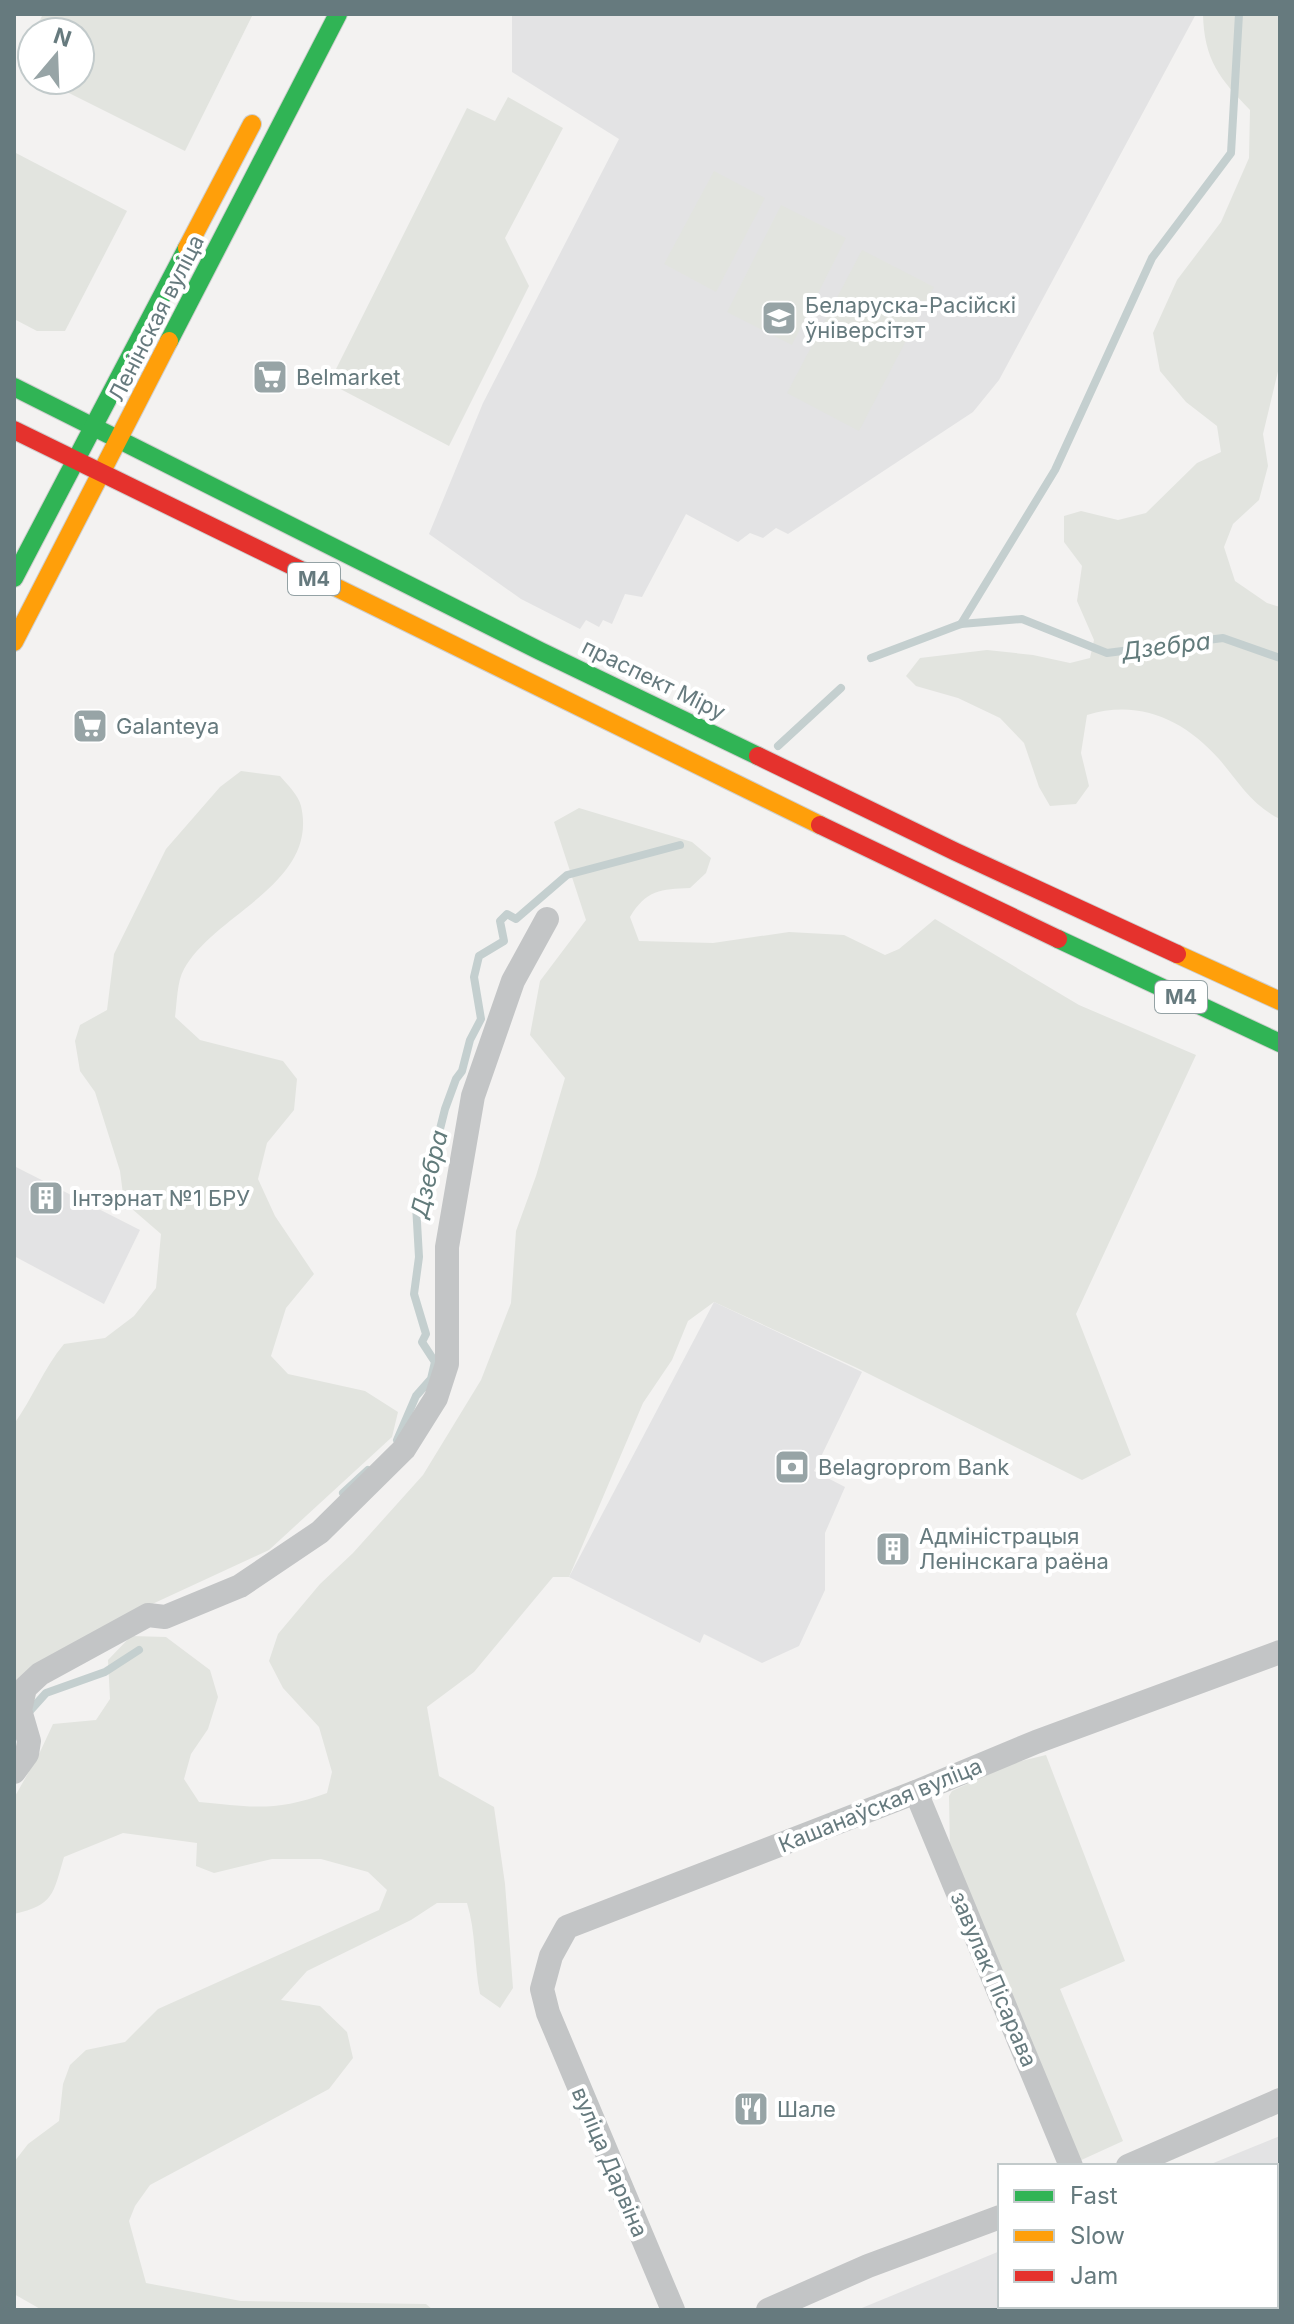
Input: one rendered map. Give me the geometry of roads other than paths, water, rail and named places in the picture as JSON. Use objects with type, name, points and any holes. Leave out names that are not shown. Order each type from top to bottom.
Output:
[{"type":"main road","name":"Ленінская вуліца","points":[[14,642],[338,14]]},
{"type":"main road","name":"Ленінская вуліца","points":[[14,578],[257,113]]},
{"type":"main road","name":"праспект Міру","points":[[14,387],[540,651],[956,852],[1280,1001]]},
{"type":"main road","name":"М4","points":[[14,430],[941,884],[1280,1043]]},
{"type":"street","points":[[14,1772],[27,1754],[29,1741],[20,1710],[25,1688],[40,1674],[148,1615],[165,1617],[240,1586],[320,1532],[404,1449],[436,1398],[447,1364],[447,1247],[473,1096],[513,981],[547,919]]},
{"type":"street","name":"Кашанаўская вуліца","points":[[548,2013],[542,1989],[551,1956],[567,1927],[916,1792],[1036,1742],[1280,1652]]},
{"type":"street","name":"завулак Пісарава","points":[[916,1792],[1070,2164]]},
{"type":"street","name":"вуліца Дарвіна","points":[[548,2013],[673,2310]]},
{"type":"street","points":[[1133,2164],[1280,2100]]},
{"type":"street","points":[[768,2310],[868,2266],[998,2218]]},
{"type":"waterway","points":[[961,624],[1055,470],[1152,258],[1231,153],[1239,14]]},
{"type":"waterway","name":"Дзебра","points":[[871,658],[961,624],[1022,619],[1107,653],[1223,638],[1280,658]]},
{"type":"waterway","name":"Дзебра","points":[[778,746],[841,688]]},
{"type":"waterway","name":"Дзебра","points":[[397,1440],[416,1396],[431,1379],[435,1362],[422,1342],[426,1334],[414,1294],[419,1257],[416,1205],[430,1178],[445,1109],[462,1071],[470,1040],[481,1019],[474,977],[479,956],[504,941],[500,921],[507,914],[516,919],[567,875],[680,845]]},
{"type":"waterway","name":"Дзебра","points":[[343,1493],[368,1470]]},
{"type":"waterway","name":"Дзебра","points":[[28,1713],[46,1693],[105,1672],[139,1650]]},
{"type":"place","name":"Беларуска-Расійскі ўніверсітэт","points":[[779,318]]},
{"type":"place","name":"Belmarket","points":[[270,377]]},
{"type":"place","name":"Galanteya","points":[[90,726]]},
{"type":"place","name":"Інтэрнат №1 БРУ","points":[[46,1198]]},
{"type":"place","name":"Belagroprom Bank","points":[[792,1467]]},
{"type":"place","name":"Адміністрацыя Ленінскага раёна","points":[[893,1549]]},
{"type":"place","name":"Шале","points":[[751,2109]]}]
